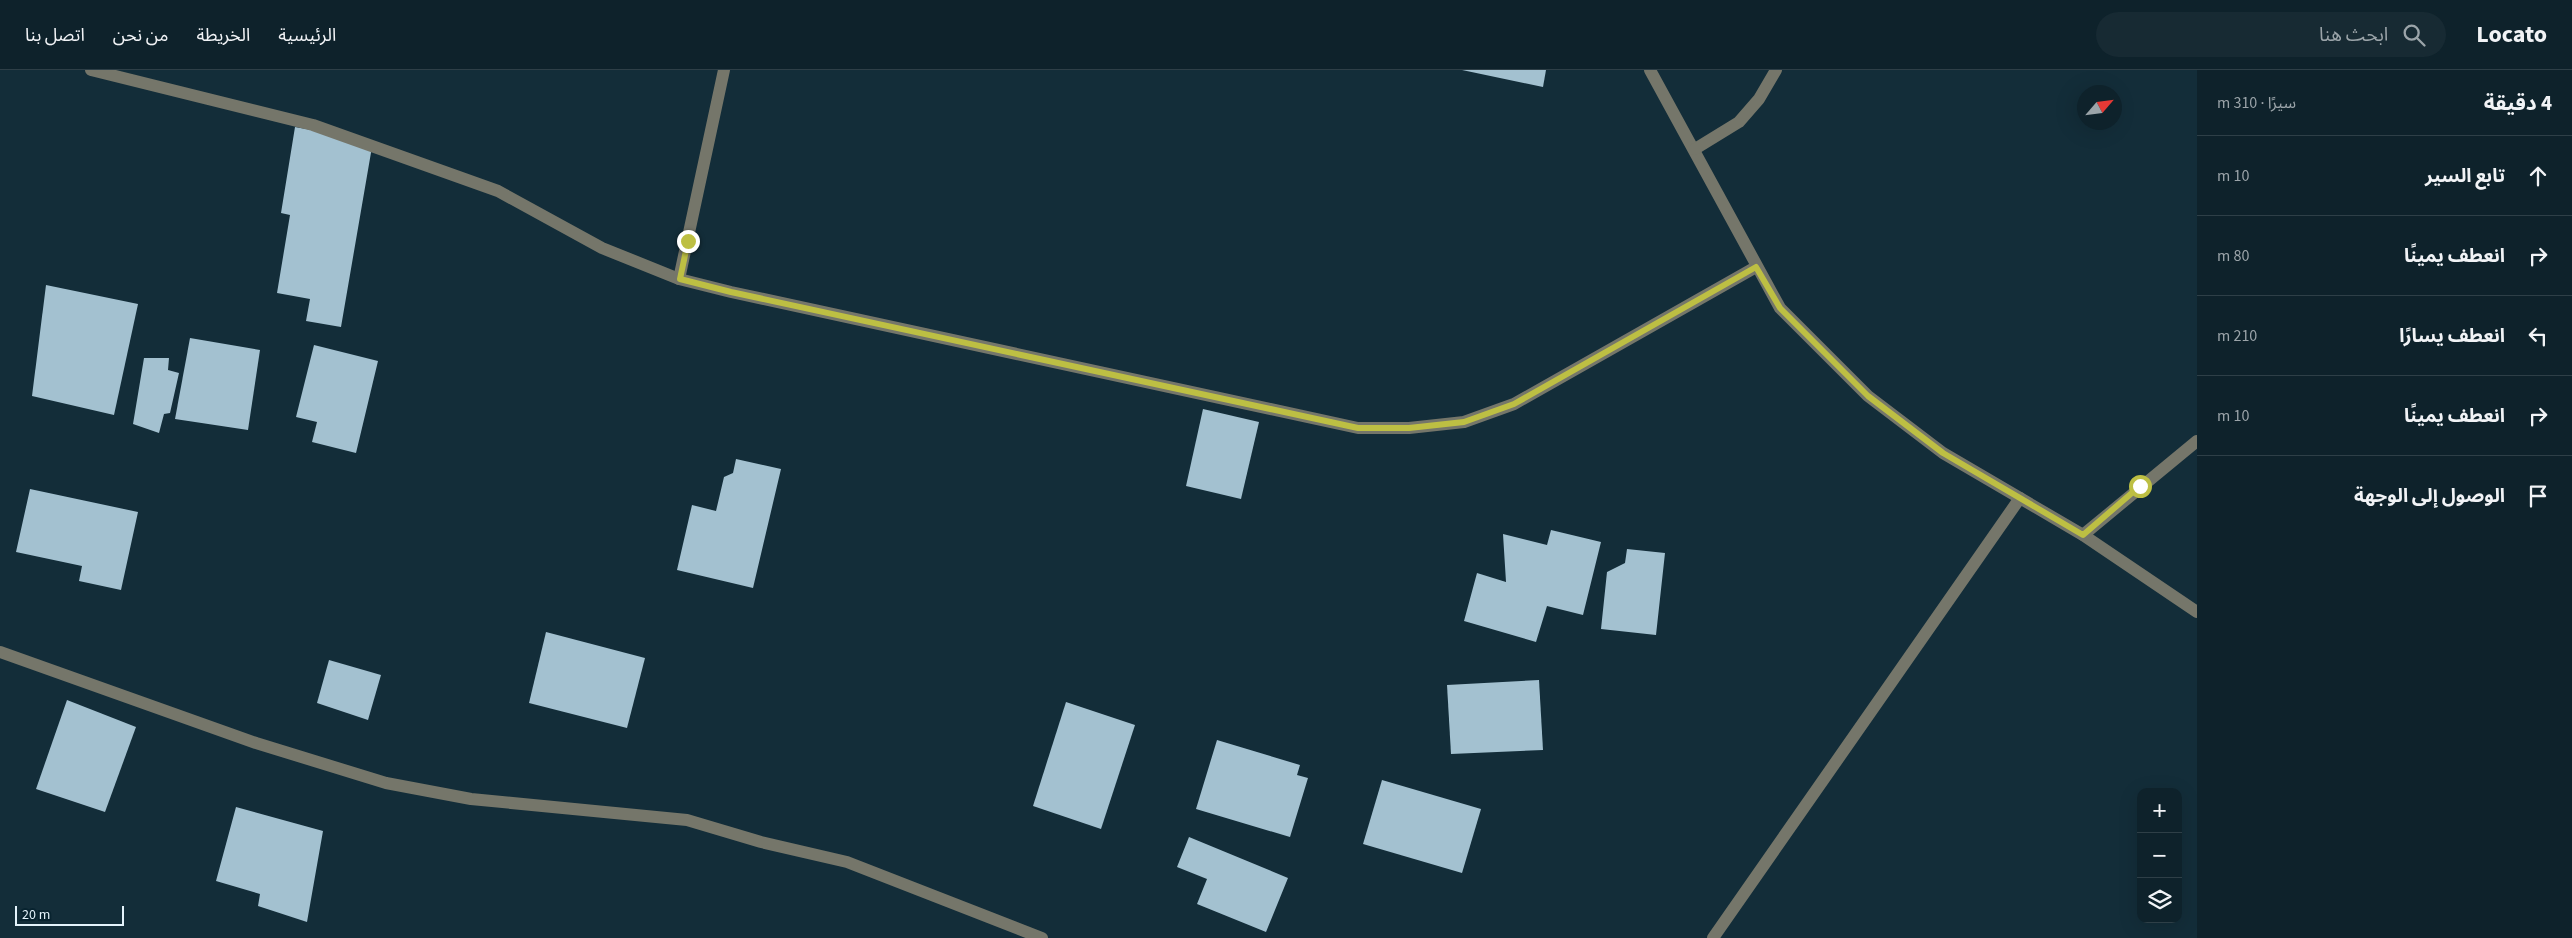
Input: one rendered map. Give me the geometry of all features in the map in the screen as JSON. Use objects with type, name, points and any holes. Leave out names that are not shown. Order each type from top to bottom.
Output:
[{"type":"street","points":[[91,70],[331,132],[498,191],[602,248],[680,279],[731,292],[1358,428],[1409,428],[1464,422],[1514,404],[1756,267]]},
{"type":"street","points":[[680,279],[724,70]]},
{"type":"street","points":[[1650,70],[1695,149],[1756,267],[1780,308],[1868,396],[1943,453],[2083,535],[2197,612]]},
{"type":"street","points":[[1695,149],[1739,122],[1759,100],[1776,70]]},
{"type":"street","points":[[2083,535],[2197,441]]},
{"type":"street","points":[[1713,938],[2020,498]]},
{"type":"street","points":[[0,652],[256,743],[386,783],[471,799],[687,820],[761,842],[847,862],[1042,938]]},
{"type":"building","points":[[1462,70],[1546,70],[1543,87]]},
{"type":"building","points":[[295,127],[373,141],[341,327],[306,321],[310,299],[277,293],[290,215],[281,213]]},
{"type":"building","points":[[46,285],[138,304],[114,415],[32,396]]},
{"type":"building","points":[[190,338],[260,350],[248,430],[175,419]]},
{"type":"building","points":[[314,345],[378,361],[356,453],[312,442],[317,422],[296,417]]},
{"type":"building","points":[[144,358],[169,358],[168,370],[179,373],[170,413],[164,414],[159,433],[133,424]]},
{"type":"building","points":[[1203,409],[1259,422],[1241,499],[1186,486]]},
{"type":"building","points":[[736,459],[781,469],[753,588],[677,570],[692,505],[716,511],[724,477],[733,473]]},
{"type":"building","points":[[30,489],[138,512],[121,590],[79,581],[82,566],[16,552]]},
{"type":"building","points":[[1551,530],[1601,542],[1583,615],[1547,606],[1536,642],[1464,621],[1477,573],[1506,582],[1503,534],[1547,545]]},
{"type":"building","points":[[1627,549],[1665,553],[1656,635],[1601,629],[1607,572],[1625,563]]},
{"type":"building","points":[[546,632],[645,658],[627,728],[529,703]]},
{"type":"building","points":[[329,660],[381,675],[368,720],[317,703]]},
{"type":"building","points":[[1539,680],[1543,750],[1451,754],[1447,685]]},
{"type":"building","points":[[67,700],[136,727],[105,812],[36,789]]},
{"type":"building","points":[[1066,702],[1135,725],[1101,829],[1033,806]]},
{"type":"building","points":[[1217,740],[1300,765],[1297,775],[1308,778],[1290,837],[1196,809]]},
{"type":"building","points":[[1382,780],[1481,809],[1462,873],[1363,844]]},
{"type":"building","points":[[236,807],[323,831],[307,922],[258,906],[260,894],[216,881]]},
{"type":"building","points":[[1189,837],[1288,878],[1266,932],[1197,904],[1207,879],[1177,867]]},
{"type":"route","points":[[688,241],[680,279],[731,292],[1358,428],[1409,428],[1464,422],[1514,404],[1756,267],[1780,308],[1868,396],[1943,453],[2083,535],[2140,486]]}]
